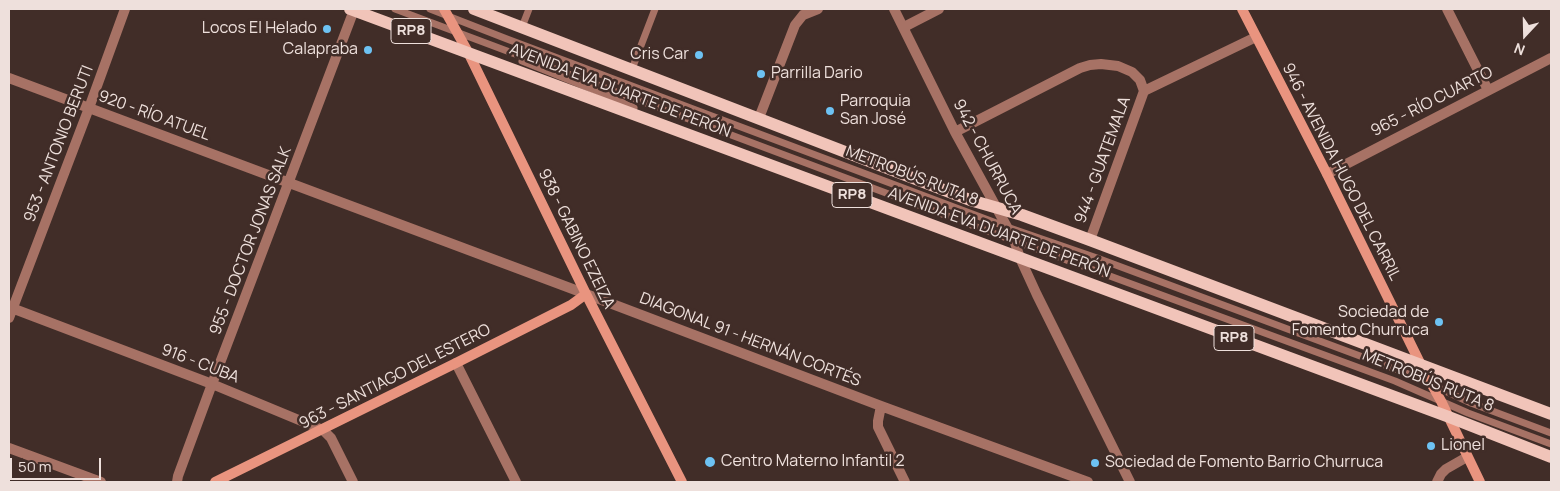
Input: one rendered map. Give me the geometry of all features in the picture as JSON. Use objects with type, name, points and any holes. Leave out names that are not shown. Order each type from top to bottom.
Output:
[{"type":"main road","name":"AVENIDA EVA DUARTE DE PERÓN","points":[[352,9],[1449,417],[1551,457]]},
{"type":"main road","name":"AVENIDA EVA DUARTE DE PERÓN","points":[[474,9],[970,200],[996,207],[1090,240],[1551,414]]},
{"type":"street","name":"953 - ANTONIO BERUTI","points":[[10,311],[89,108],[125,9]]},
{"type":"street","name":"955 - DOCTOR JONAS SALK","points":[[177,482],[352,9]]},
{"type":"street","points":[[759,118],[795,26],[803,15],[818,9]]},
{"type":"street","name":"942 - CHURRUCA","points":[[894,9],[955,132],[1008,227],[1020,258],[1130,482]]},
{"type":"street","points":[[904,27],[939,9]]},
{"type":"street","name":"946 - AVENIDA HUGO DEL CARRIL","points":[[1243,9],[1327,174],[1421,366],[1442,401],[1480,482]]},
{"type":"street","points":[[1447,9],[1488,90]]},
{"type":"street","name":"938 - GABINO EZEIZA","points":[[446,12],[458,32],[586,294],[682,482]]},
{"type":"street","points":[[955,132],[1080,68],[1102,64],[1118,66],[1132,72],[1140,80],[1144,91],[1256,37]]},
{"type":"street","name":"965 - RÍO CUARTO","points":[[1327,174],[1551,58]]},
{"type":"street","name":"920 - RÍO ATUEL","points":[[9,78],[289,183]]},
{"type":"street","name":"944 - GUATEMALA","points":[[1090,240],[1144,91]]},
{"type":"street","name":"DIAGONAL 91 - HERNÁN CORTÉS","points":[[289,183],[1088,482]]},
{"type":"street","name":"963 - SANTIAGO DEL ESTERO","points":[[215,482],[323,430],[571,305],[586,294]]},
{"type":"street","name":"916 - CUBA","points":[[10,311],[212,384],[323,430]]},
{"type":"street","points":[[456,363],[516,482]]},
{"type":"street","points":[[881,406],[878,427],[905,482]]},
{"type":"street","points":[[323,430],[331,438],[353,482]]},
{"type":"street","points":[[9,448],[101,482]]},
{"type":"street","points":[[1436,482],[1446,469],[1467,457]]},
{"type":"lane","name":"METROBÚS RUTA 8","points":[[395,9],[1395,381],[1468,413],[1551,444]]},
{"type":"lane","name":"METROBÚS RUTA 8","points":[[430,9],[446,12],[516,43],[1008,227],[1374,361],[1411,375],[1471,403],[1551,433]]},
{"type":"lane","points":[[522,27],[529,9]]},
{"type":"lane","points":[[632,69],[655,9]]},
{"type":"lane","points":[[481,41],[530,65],[599,92],[685,133]]},
{"type":"place","name":"Locos El Helado","points":[[327,29]]},
{"type":"place","name":"Calapraba","points":[[368,50]]},
{"type":"place","name":"Cris Car","points":[[699,55]]},
{"type":"place","name":"Parrilla Dario","points":[[761,74]]},
{"type":"place","name":"Parroquia San José","points":[[830,111]]},
{"type":"place","name":"Sociedad de Fomento Churruca","points":[[1439,322]]},
{"type":"place","name":"Lionel","points":[[1431,446]]},
{"type":"place","name":"Centro Materno Infantil 2","points":[[710,462]]},
{"type":"place","name":"Sociedad de Fomento Barrio Churruca","points":[[1095,463]]}]
